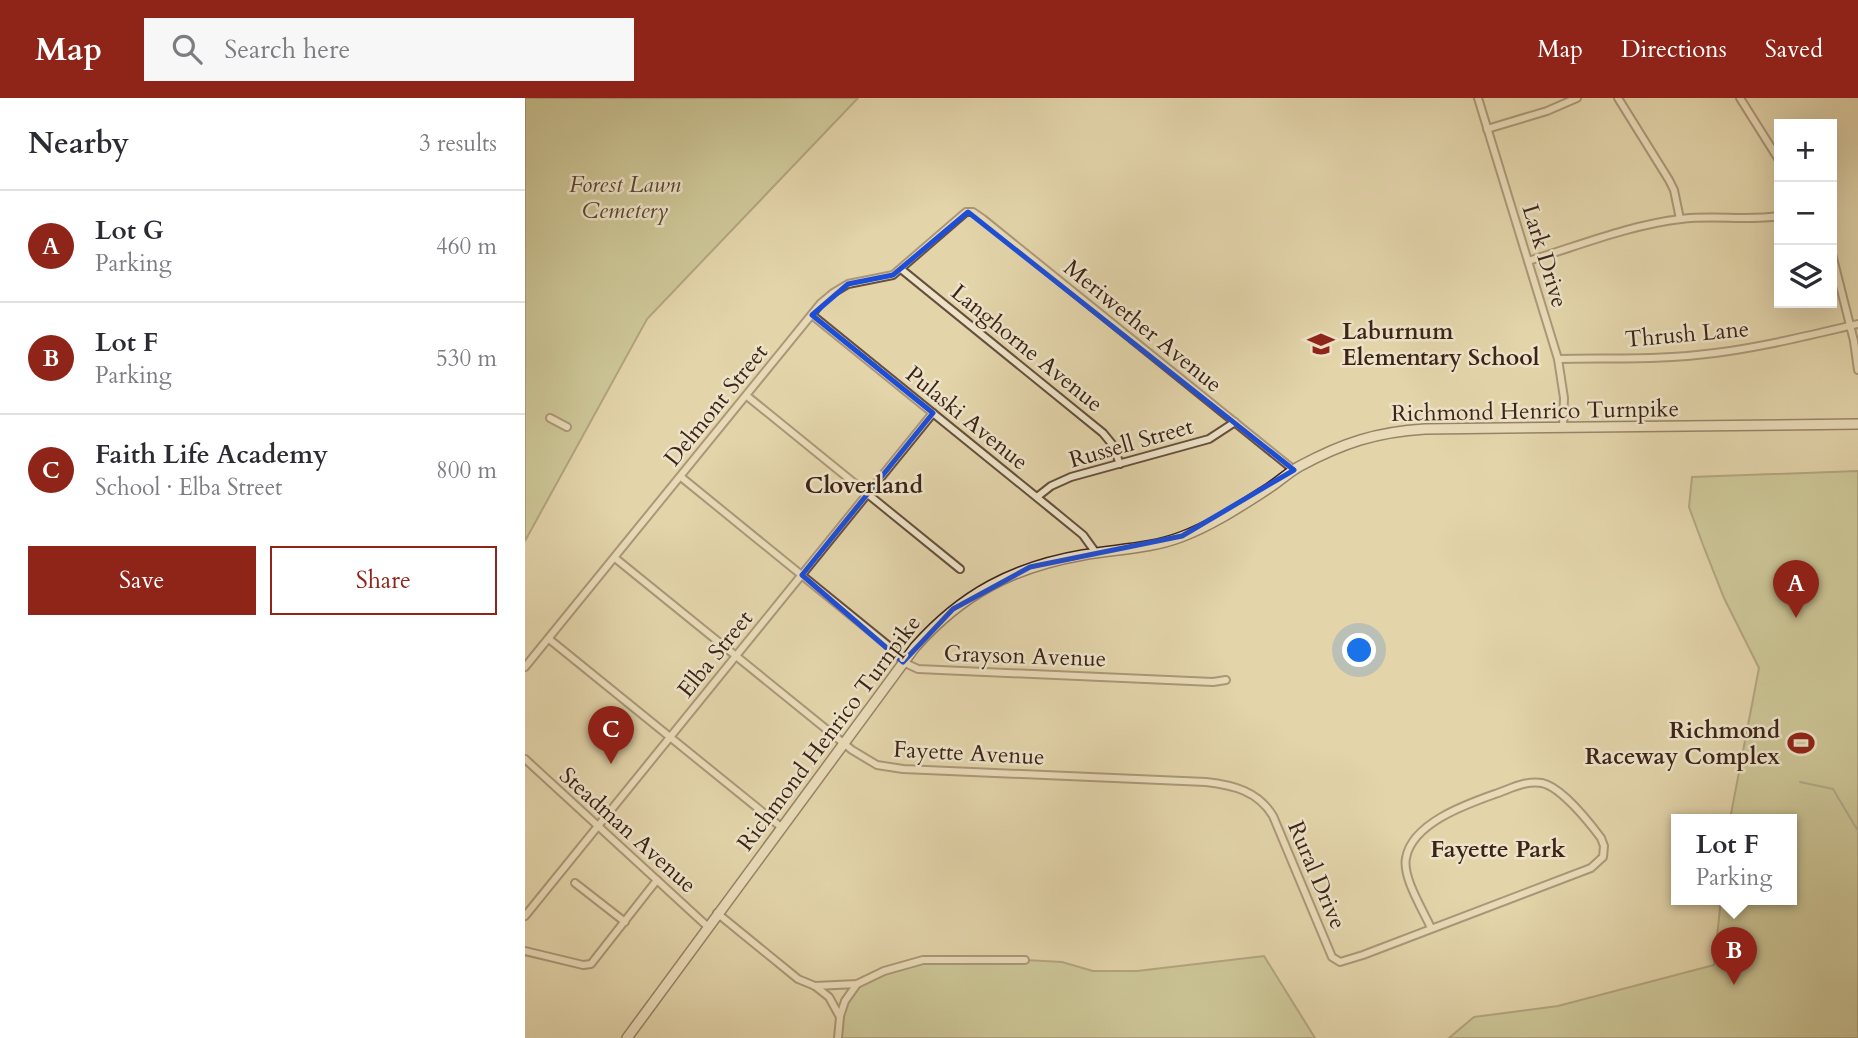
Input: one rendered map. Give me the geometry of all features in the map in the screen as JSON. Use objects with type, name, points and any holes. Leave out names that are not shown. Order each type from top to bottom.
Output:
[{"type":"main road","name":"Richmond Henrico Turnpike","points":[[627,1038],[903,662],[930,629],[953,609],[993,583],[1046,563],[1149,546],[1182,536],[1236,509],[1294,470],[1344,444],[1391,432],[1425,429],[1858,424]]},
{"type":"street","name":"Lark Drive","points":[[1478,98],[1558,359],[1564,398],[1563,428]]},
{"type":"street","points":[[1487,129],[1547,111],[1577,98]]},
{"type":"street","points":[[1618,98],[1669,180],[1680,219]]},
{"type":"street","points":[[1740,98],[1774,152]]},
{"type":"street","name":"Delmont Street","points":[[525,667],[821,303],[838,289],[859,281],[889,276],[901,269],[959,215],[968,212]]},
{"type":"street","name":"Meriwether Avenue","points":[[968,212],[983,219],[1294,470]]},
{"type":"street","points":[[1528,261],[1630,230],[1680,219],[1774,216]]},
{"type":"street","name":"Langhorne Avenue","points":[[901,269],[1103,433],[1112,444],[1120,464]]},
{"type":"street","points":[[1837,270],[1854,324],[1858,370]]},
{"type":"street","name":"Pulaski Avenue","points":[[812,315],[1083,535],[1096,553]]},
{"type":"street","name":"Thrush Lane","points":[[1558,359],[1713,353],[1781,342],[1854,324]]},
{"type":"street","points":[[747,396],[960,569]]},
{"type":"street","name":"Elba Street","points":[[525,916],[933,413]]},
{"type":"street","points":[[550,418],[567,427]]},
{"type":"street","name":"Russell Street","points":[[1037,497],[1057,482],[1209,439],[1235,422]]},
{"type":"street","points":[[681,477],[890,647],[903,662]]},
{"type":"street","name":"Fayette Avenue","points":[[615,558],[869,762],[881,766],[1206,782],[1237,788],[1250,793],[1263,803]]},
{"type":"street","points":[[549,639],[781,827]]},
{"type":"street","name":"Grayson Avenue","points":[[903,662],[918,670],[1213,682],[1226,680]]},
{"type":"street","name":"Steadman Avenue","points":[[525,759],[707,926]]},
{"type":"street","points":[[1533,782],[1554,789],[1599,835],[1604,846],[1601,861],[1591,868],[1431,928],[1407,873],[1406,856],[1411,844],[1420,835],[1452,811],[1533,782]]},
{"type":"street","name":"Rural Drive","points":[[1263,803],[1273,816],[1324,937],[1337,961],[1342,962],[1431,928]]},
{"type":"street","points":[[525,951],[587,965],[595,961],[657,880]]},
{"type":"street","points":[[575,883],[625,922]]},
{"type":"street","points":[[717,913],[797,979],[815,986],[831,1000],[840,1017]]},
{"type":"street","points":[[815,986],[857,984],[884,971],[923,960],[1025,960]]},
{"type":"street","points":[[838,1038],[845,1001],[857,984]]},
{"type":"highlighted area","points":[[968,212],[1294,470],[1182,536],[1030,567],[953,609],[903,662],[802,575],[933,413],[812,315],[848,284],[893,275]]},
{"type":"green space","name":"Forest Lawn Cemetery","points":[[525,98],[858,98],[647,319],[525,541]]},
{"type":"green space","name":"Richmond Raceway Complex","points":[[1858,471],[1858,1038],[1449,1038],[1474,1017],[1558,1006],[1714,965],[1720,905],[1797,905],[1797,814],[1731,814],[1759,668],[1724,598],[1689,507],[1692,477]]},
{"type":"green space","points":[[1264,956],[1315,1038],[838,1038],[840,1017],[857,984],[923,960],[1025,960],[1062,962],[1093,971],[1137,971]]},
{"type":"waterway","points":[[1800,782],[1833,789],[1858,831]]},
{"type":"place","name":"Laburnum Elementary School","points":[[1321,344]]},
{"type":"place","name":"Lot G","points":[[1796,618]]},
{"type":"place","name":"Richmond Raceway Complex","points":[[1801,743]]},
{"type":"place","name":"Faith Life Academy","points":[[611,764]]},
{"type":"place","name":"Lot F","points":[[1734,985]]},
{"type":"district","name":"Cloverland","points":[[864,485]]},
{"type":"district","name":"Fayette Park","points":[[1498,849]]}]
